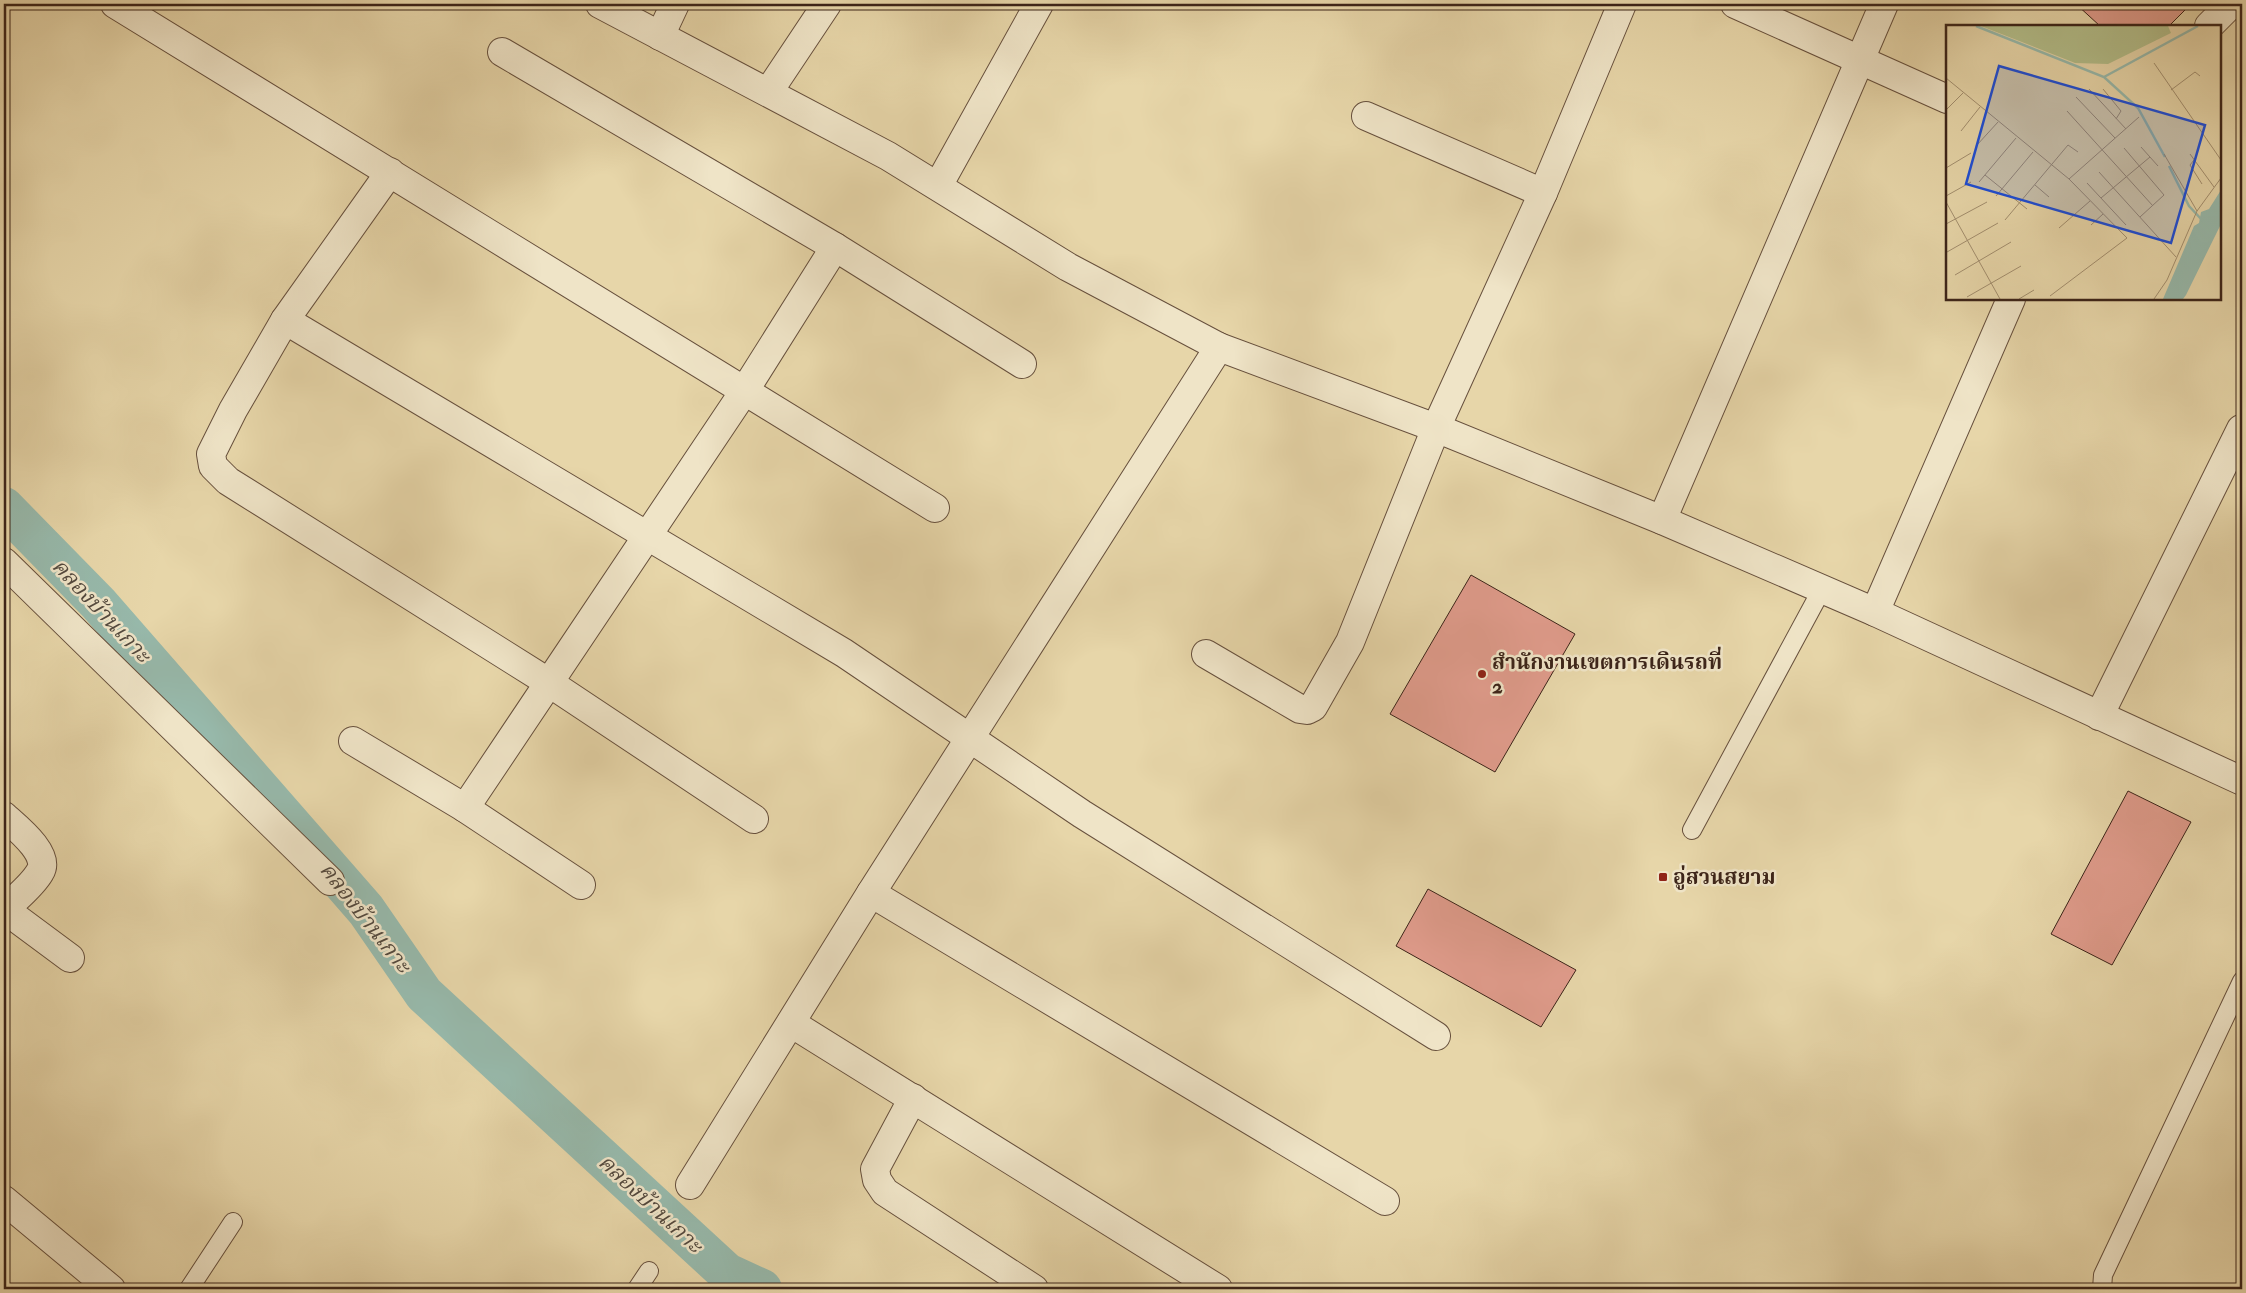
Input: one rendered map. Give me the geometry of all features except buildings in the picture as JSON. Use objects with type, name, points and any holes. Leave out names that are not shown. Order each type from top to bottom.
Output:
[{"type":"street","points":[[115,4],[935,508]]},
{"type":"street","points":[[600,4],[769,92],[938,186],[1068,267],[1219,347],[1436,428],[1662,520],[1875,612],[2242,781]]},
{"type":"street","points":[[660,36],[675,4]]},
{"type":"street","points":[[769,92],[827,4]]},
{"type":"street","points":[[938,186],[1039,4]]},
{"type":"street","points":[[1206,654],[1300,709],[1307,710],[1313,707],[1350,642],[1436,428],[1543,193],[1622,4]]},
{"type":"street","points":[[1735,4],[1946,99]]},
{"type":"street","points":[[1662,520],[1884,4]]},
{"type":"street","points":[[2210,25],[2231,4]]},
{"type":"street","points":[[502,52],[835,247],[1022,364]]},
{"type":"street","points":[[1366,116],[1543,193]]},
{"type":"street","points":[[390,172],[285,320],[233,410],[211,454],[213,466],[228,481],[548,682],[754,819]]},
{"type":"street","points":[[465,808],[745,390],[835,247]]},
{"type":"street","points":[[1875,612],[2011,300]]},
{"type":"street","points":[[285,320],[844,653],[1082,814],[1436,1036]]},
{"type":"street","points":[[690,1185],[871,893],[1219,347]]},
{"type":"street","points":[[2099,716],[2241,429]]},
{"type":"street","points":[[4,562],[330,880]]},
{"type":"street","points":[[353,741],[465,808],[581,885]]},
{"type":"street","points":[[4,816],[35,847],[43,863],[42,871],[37,877],[4,909],[70,958]]},
{"type":"street","points":[[871,893],[1385,1201]]},
{"type":"street","points":[[790,1023],[914,1098],[1218,1289]]},
{"type":"street","points":[[914,1098],[875,1169],[880,1186],[885,1192],[1034,1289]]},
{"type":"street","points":[[4,1200],[111,1289]]},
{"type":"lane","points":[[1692,830],[1822,589]]},
{"type":"lane","points":[[2102,1289],[2103,1275],[2242,980]]},
{"type":"lane","points":[[188,1289],[232,1222]]},
{"type":"lane","points":[[637,1289],[649,1271]]},
{"type":"waterway","name":"คลองบ้านเกาะ","points":[[4,507],[98,603],[366,910],[424,994],[727,1273],[762,1289]]},
{"type":"place","name":"สำนักงานเขตการเดินรถที่ 2","points":[[1482,674]]},
{"type":"place","name":"อู่สวนสยาม","points":[[1663,877]]}]
